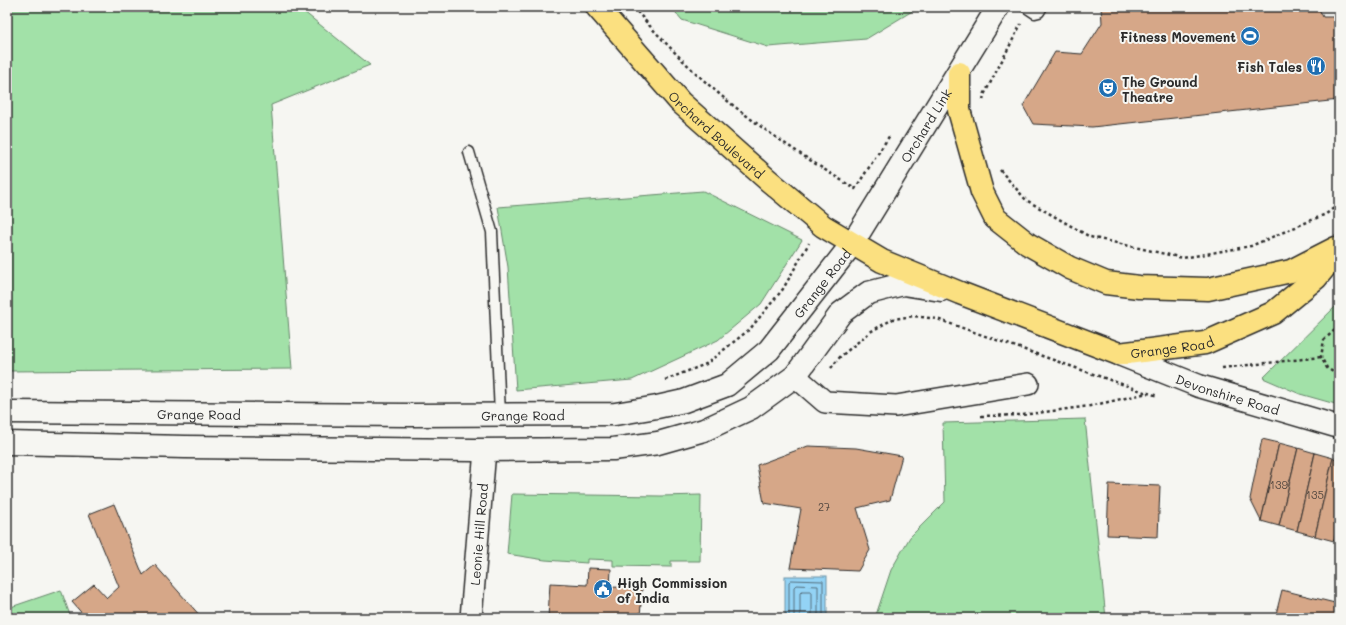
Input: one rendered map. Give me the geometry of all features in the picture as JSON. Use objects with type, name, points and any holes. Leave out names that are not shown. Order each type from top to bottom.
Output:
[{"type":"main road","name":"Orchard Boulevard","points":[[597,7],[680,102],[823,226],[852,244]]},
{"type":"main road","name":"Orchard Link","points":[[852,244],[959,73],[998,7]]},
{"type":"main road","points":[[959,73],[959,110],[982,192],[995,218],[1028,244],[1070,268],[1106,283],[1139,287],[1208,289],[1290,271],[1339,246]]},
{"type":"main road","name":"Grange Road","points":[[7,412],[500,415],[614,414],[657,407],[684,401],[727,385],[769,350],[852,244],[882,261],[1118,354],[1205,343],[1273,313],[1316,278],[1339,250]]},
{"type":"main road","name":"Grange Road","points":[[7,443],[184,447],[485,450],[614,449],[658,443],[704,430],[751,408],[795,376],[841,313],[868,293],[903,284],[960,293]]},
{"type":"main road","name":"Devonshire Road","points":[[1118,354],[1199,386],[1339,427]]},
{"type":"street","points":[[795,376],[825,402],[896,406],[1028,384]]},
{"type":"street","name":"Leonie Hill Road","points":[[471,618],[485,450]]},
{"type":"lane","points":[[1027,8],[1035,13],[1042,7]]},
{"type":"lane","points":[[469,152],[492,232],[500,415]]},
{"type":"path","points":[[633,7],[654,31],[705,81],[746,116],[801,155],[855,189]]},
{"type":"path","points":[[983,101],[984,95],[1027,8]]},
{"type":"path","points":[[998,168],[1026,200],[1090,237],[1183,258],[1251,246],[1326,214],[1339,204]]},
{"type":"path","points":[[664,381],[706,364],[750,329],[783,290],[809,243]]},
{"type":"path","points":[[813,391],[840,357],[870,332],[893,319],[914,316],[937,319],[1148,393]]},
{"type":"path","points":[[1339,326],[1324,340],[1321,357],[1327,368],[1339,376]]},
{"type":"path","points":[[1218,368],[1321,357]]},
{"type":"green space","points":[[7,7],[298,7],[370,65],[271,105],[292,369],[7,371]]},
{"type":"green space","points":[[671,7],[919,7],[866,39],[768,47],[682,20]]},
{"type":"green space","points":[[703,191],[802,240],[761,304],[718,340],[632,380],[516,390],[508,267],[498,207]]},
{"type":"green space","points":[[1339,303],[1339,405],[1300,394],[1263,378]]},
{"type":"green space","points":[[1085,419],[1106,618],[875,618],[891,570],[910,537],[945,502],[943,423]]},
{"type":"green space","points":[[512,494],[661,496],[701,495],[700,561],[671,561],[671,567],[613,566],[613,560],[587,559],[587,563],[545,560],[507,554]]},
{"type":"green space","points":[[61,590],[71,618],[11,618],[8,608]]},
{"type":"water","points":[[785,576],[827,576],[827,618],[785,618]]},
{"type":"building","points":[[1101,7],[1318,7],[1323,17],[1333,17],[1339,10],[1339,100],[1092,127],[1033,124],[1023,106],[1055,52],[1082,54],[1102,23]]},
{"type":"building","points":[[1262,439],[1279,443],[1261,521],[1250,499]]},
{"type":"building","points":[[1279,443],[1298,448],[1279,526],[1261,521]]},
{"type":"building","points":[[808,446],[856,448],[902,456],[890,500],[857,508],[870,550],[858,571],[790,568],[801,509],[764,503],[757,465]]},
{"type":"building","points":[[1298,448],[1315,453],[1297,531],[1279,526]]},
{"type":"building","points":[[1315,453],[1333,458],[1315,536],[1297,531]]},
{"type":"building","points":[[1333,458],[1339,459],[1339,521],[1334,541],[1315,536]]},
{"type":"building","points":[[1109,484],[1160,486],[1158,537],[1107,535]]},
{"type":"building","points":[[114,504],[143,575],[155,565],[202,618],[86,618],[72,602],[94,584],[107,598],[119,587],[89,514]]},
{"type":"building","points":[[1339,521],[1339,542],[1334,541]]},
{"type":"building","points":[[588,568],[611,569],[610,587],[642,588],[640,618],[548,618],[550,583],[587,585]]},
{"type":"building","points":[[1282,590],[1339,604],[1339,618],[1275,618]]},
{"type":"place","name":"Fitness Movement","points":[[1250,36]]},
{"type":"place","name":"Fish Tales","points":[[1316,66]]},
{"type":"place","name":"The Ground Theatre","points":[[1108,88]]},
{"type":"place","name":"High Commission of India","points":[[603,589]]}]
